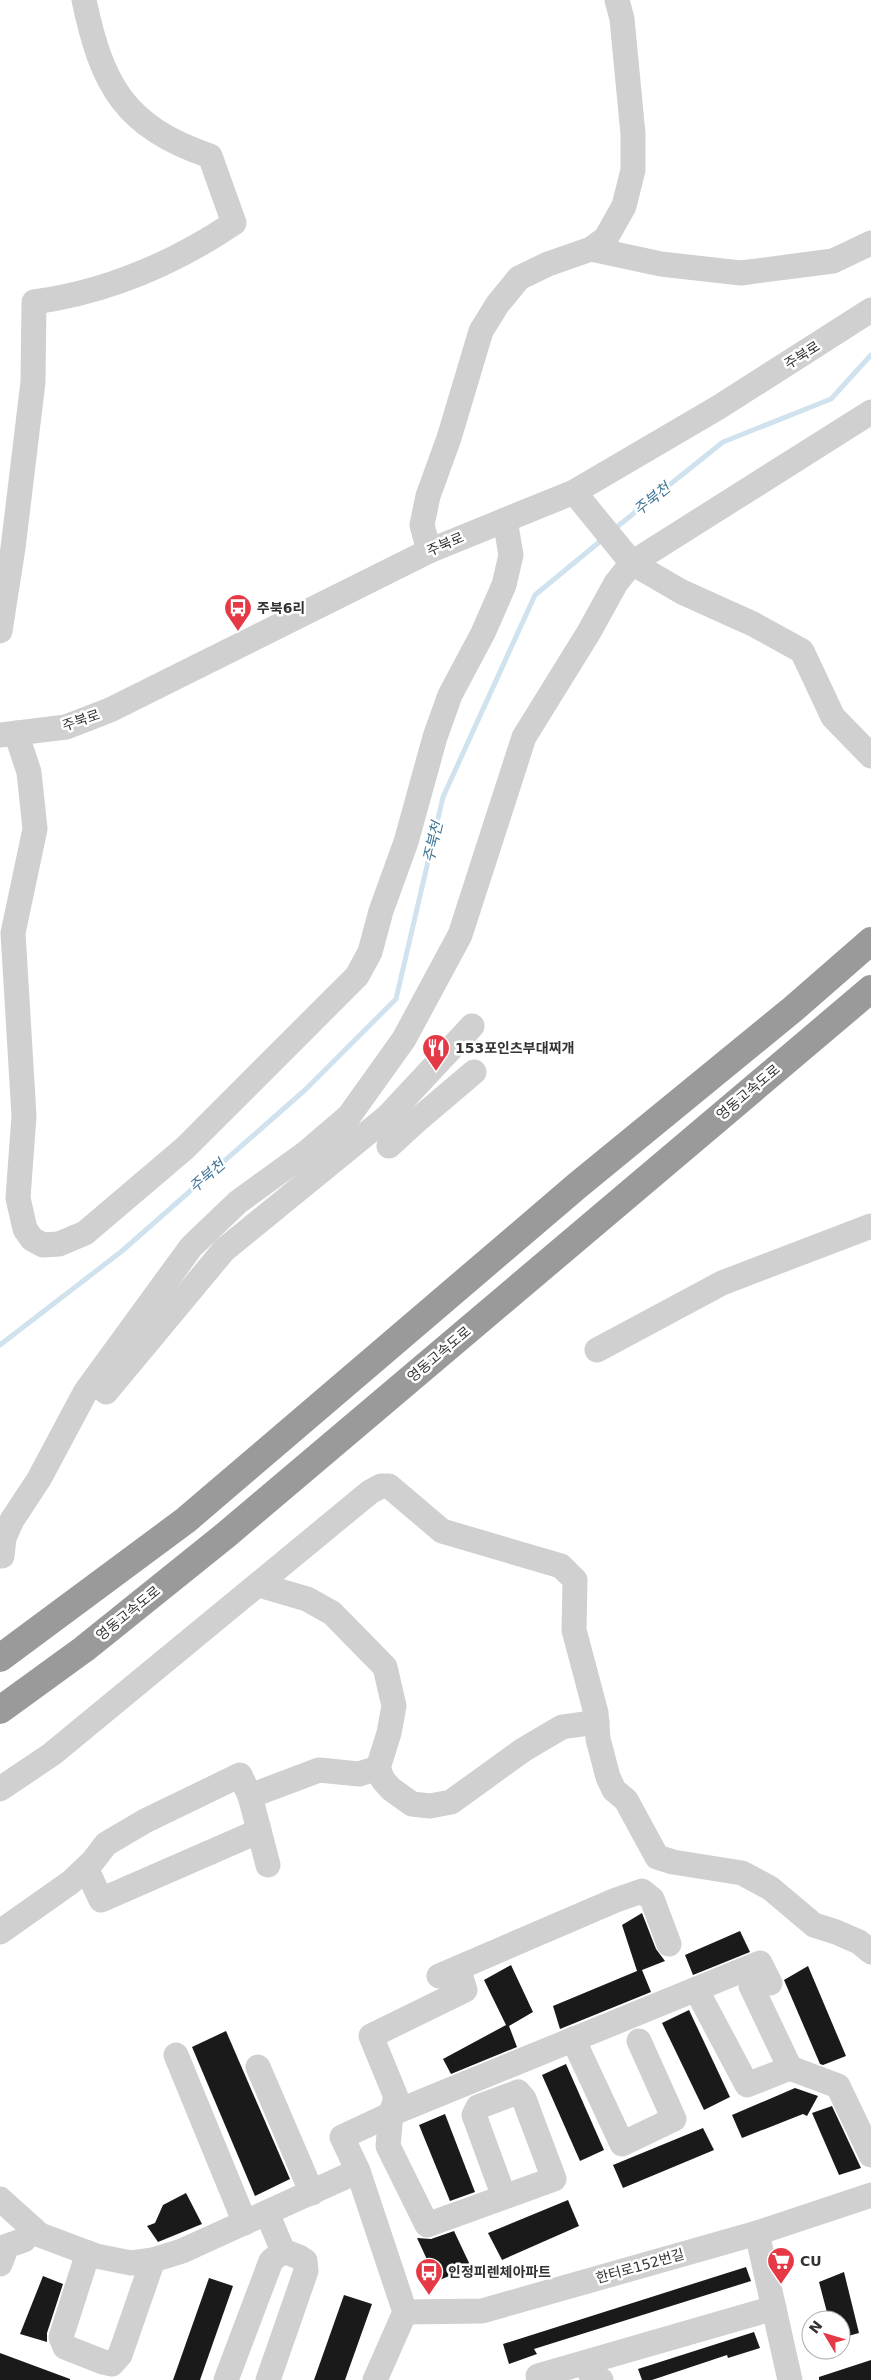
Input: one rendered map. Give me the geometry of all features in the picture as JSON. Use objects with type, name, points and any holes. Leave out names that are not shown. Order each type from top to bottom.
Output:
[{"type":"highway","points":[[793,1009],[871,922]]},
{"type":"highway","points":[[0,1658],[186,1520],[578,1185],[793,1009],[871,941]]},
{"type":"highway","name":"영동고속도로","points":[[0,1710],[84,1649],[227,1534],[871,989]]},
{"type":"street","points":[[0,631],[13,548],[32,392],[34,302],[87,293],[134,276],[196,248],[234,223],[210,156],[160,136],[126,107],[102,66],[84,0]]},
{"type":"street","points":[[429,551],[422,525],[428,496],[450,438],[481,331],[497,305],[519,278],[548,264],[591,249],[606,238],[624,206],[633,170],[633,134],[628,69],[622,19],[617,0]]},
{"type":"street","points":[[591,249],[661,264],[742,273],[833,261],[871,244]]},
{"type":"street","name":"주북로","points":[[8,734],[66,727],[110,710],[429,551],[505,520],[579,498],[871,310]]},
{"type":"street","points":[[1,1557],[4,1538],[12,1520],[39,1478],[86,1391],[191,1247],[238,1202],[307,1152],[350,1116],[404,1038],[460,935],[524,737],[589,632],[616,583],[632,563],[871,412]]},
{"type":"street","points":[[579,498],[632,563],[682,592],[753,624],[802,651],[833,718],[871,756]]},
{"type":"street","points":[[8,734],[29,772],[35,829],[12,933],[24,1116],[18,1198],[25,1229],[32,1239],[43,1246],[59,1244],[86,1233],[134,1193],[185,1148],[357,976],[370,952],[381,911],[406,842],[435,737],[450,695],[483,633],[504,585],[511,555],[505,520]]},
{"type":"street","points":[[1,1557],[44,1496],[68,1451],[112,1382],[224,1250],[387,1117],[472,1026]]},
{"type":"street","points":[[389,1146],[414,1122],[474,1072]]},
{"type":"street","points":[[387,1117],[414,1122]]},
{"type":"street","points":[[597,1350],[722,1283],[871,1226]]},
{"type":"street","points":[[0,1789],[52,1754],[370,1492],[381,1486],[389,1486],[442,1531],[561,1566],[574,1580],[574,1630],[596,1713],[598,1739],[608,1777],[614,1790],[626,1800],[657,1857],[673,1862],[742,1873],[770,1888],[814,1925],[859,1942],[871,1952]]},
{"type":"street","points":[[259,1585],[307,1599],[332,1612],[385,1667],[394,1706],[389,1733],[378,1768],[383,1780],[391,1790],[412,1804],[437,1805],[451,1802],[522,1750],[562,1727],[597,1722]]},
{"type":"street","points":[[250,1796],[319,1770],[358,1774],[378,1768]]},
{"type":"street","points":[[0,1932],[71,1882],[86,1868],[106,1844],[145,1820],[240,1775],[250,1796],[268,1865]]},
{"type":"street","points":[[86,1868],[102,1900],[259,1831]]},
{"type":"street","points":[[504,2197],[427,2226],[388,2146],[391,2114],[396,2097],[371,2036],[465,1990],[448,1972],[616,1900],[642,1891],[652,1899],[669,1944]]},
{"type":"street","points":[[375,2380],[405,2312],[358,2171],[342,2137],[391,2114],[760,1963],[760,1985],[790,2068]]},
{"type":"street","points":[[696,1989],[747,2085],[790,2068],[838,2086],[871,2155]]},
{"type":"street","points":[[573,2039],[622,2144],[674,2119],[639,2041]]},
{"type":"street","points":[[176,2055],[245,2223]]},
{"type":"street","points":[[258,2067],[312,2193]]},
{"type":"street","points":[[0,2199],[32,2228],[51,2240],[88,2254],[131,2263],[154,2260],[182,2251],[358,2171]]},
{"type":"street","name":"한터로152번길","points":[[405,2312],[482,2311],[757,2233],[871,2195]]},
{"type":"street","points":[[267,2213],[283,2251],[305,2261],[306,2272],[268,2380]]},
{"type":"street","points":[[0,2264],[7,2246],[24,2240],[32,2228]]},
{"type":"street","points":[[757,2233],[790,2380]]},
{"type":"street","points":[[226,2380],[271,2262],[283,2251]]},
{"type":"street","points":[[88,2254],[61,2337],[66,2348],[112,2364],[120,2355],[154,2260]]},
{"type":"street","points":[[538,2376],[594,2372],[774,2308]]},
{"type":"building","points":[[642,1913],[656,1949],[665,1961],[642,1970],[651,1992],[560,2029],[553,2006],[637,1971],[622,1925]]},
{"type":"building","points":[[740,1931],[750,1952],[693,1975],[685,1955]]},
{"type":"building","points":[[511,1965],[533,2012],[509,2026],[517,2047],[451,2074],[443,2059],[506,2025],[484,1980]]},
{"type":"building","points":[[808,1966],[846,2056],[823,2065],[820,2064],[784,1980]]},
{"type":"building","points":[[689,2010],[730,2097],[704,2110],[662,2023]]},
{"type":"building","points":[[226,2031],[290,2179],[255,2196],[192,2047]]},
{"type":"building","points":[[566,2064],[604,2150],[580,2161],[542,2075]]},
{"type":"building","points":[[795,2088],[818,2096],[807,2116],[803,2114],[742,2138],[732,2115]]},
{"type":"building","points":[[832,2106],[861,2168],[839,2175],[812,2113]]},
{"type":"building","points":[[445,2114],[475,2192],[450,2201],[419,2125]]},
{"type":"building","points":[[703,2128],[714,2150],[623,2188],[613,2165]]},
{"type":"building","points":[[186,2193],[202,2224],[158,2242],[147,2226],[155,2223],[163,2205]]},
{"type":"building","points":[[568,2200],[579,2226],[502,2260],[488,2233]]},
{"type":"building","points":[[454,2231],[471,2267],[437,2281],[417,2238],[431,2239]]},
{"type":"building","points":[[746,2267],[751,2281],[534,2349],[537,2354],[509,2364],[503,2344]]},
{"type":"building","points":[[844,2272],[859,2333],[851,2335],[851,2310],[826,2310],[819,2282]]},
{"type":"building","points":[[43,2276],[63,2284],[47,2333],[47,2342],[20,2334]]},
{"type":"building","points":[[209,2278],[233,2286],[200,2380],[173,2380]]},
{"type":"building","points":[[344,2295],[372,2304],[345,2380],[314,2380]]},
{"type":"building","points":[[754,2332],[760,2348],[728,2358],[727,2355],[652,2380],[642,2380],[638,2369]]},
{"type":"building","points":[[0,2353],[70,2379],[70,2380],[0,2380]]},
{"type":"building","points":[[871,2360],[871,2380],[819,2380],[819,2377]]},
{"type":"waterway","name":"주북천","points":[[613,530],[723,442],[831,399],[871,355]]},
{"type":"waterway","name":"주북천","points":[[0,1345],[122,1251],[305,1090],[396,999],[443,797],[535,595],[603,539]]},
{"type":"place","name":"주북6리","points":[[238,632]]},
{"type":"place","name":"153포인츠부대찌개","points":[[436,1072]]},
{"type":"place","name":"CU","points":[[781,2285]]},
{"type":"place","name":"인정피렌체아파트","points":[[429,2296]]}]
